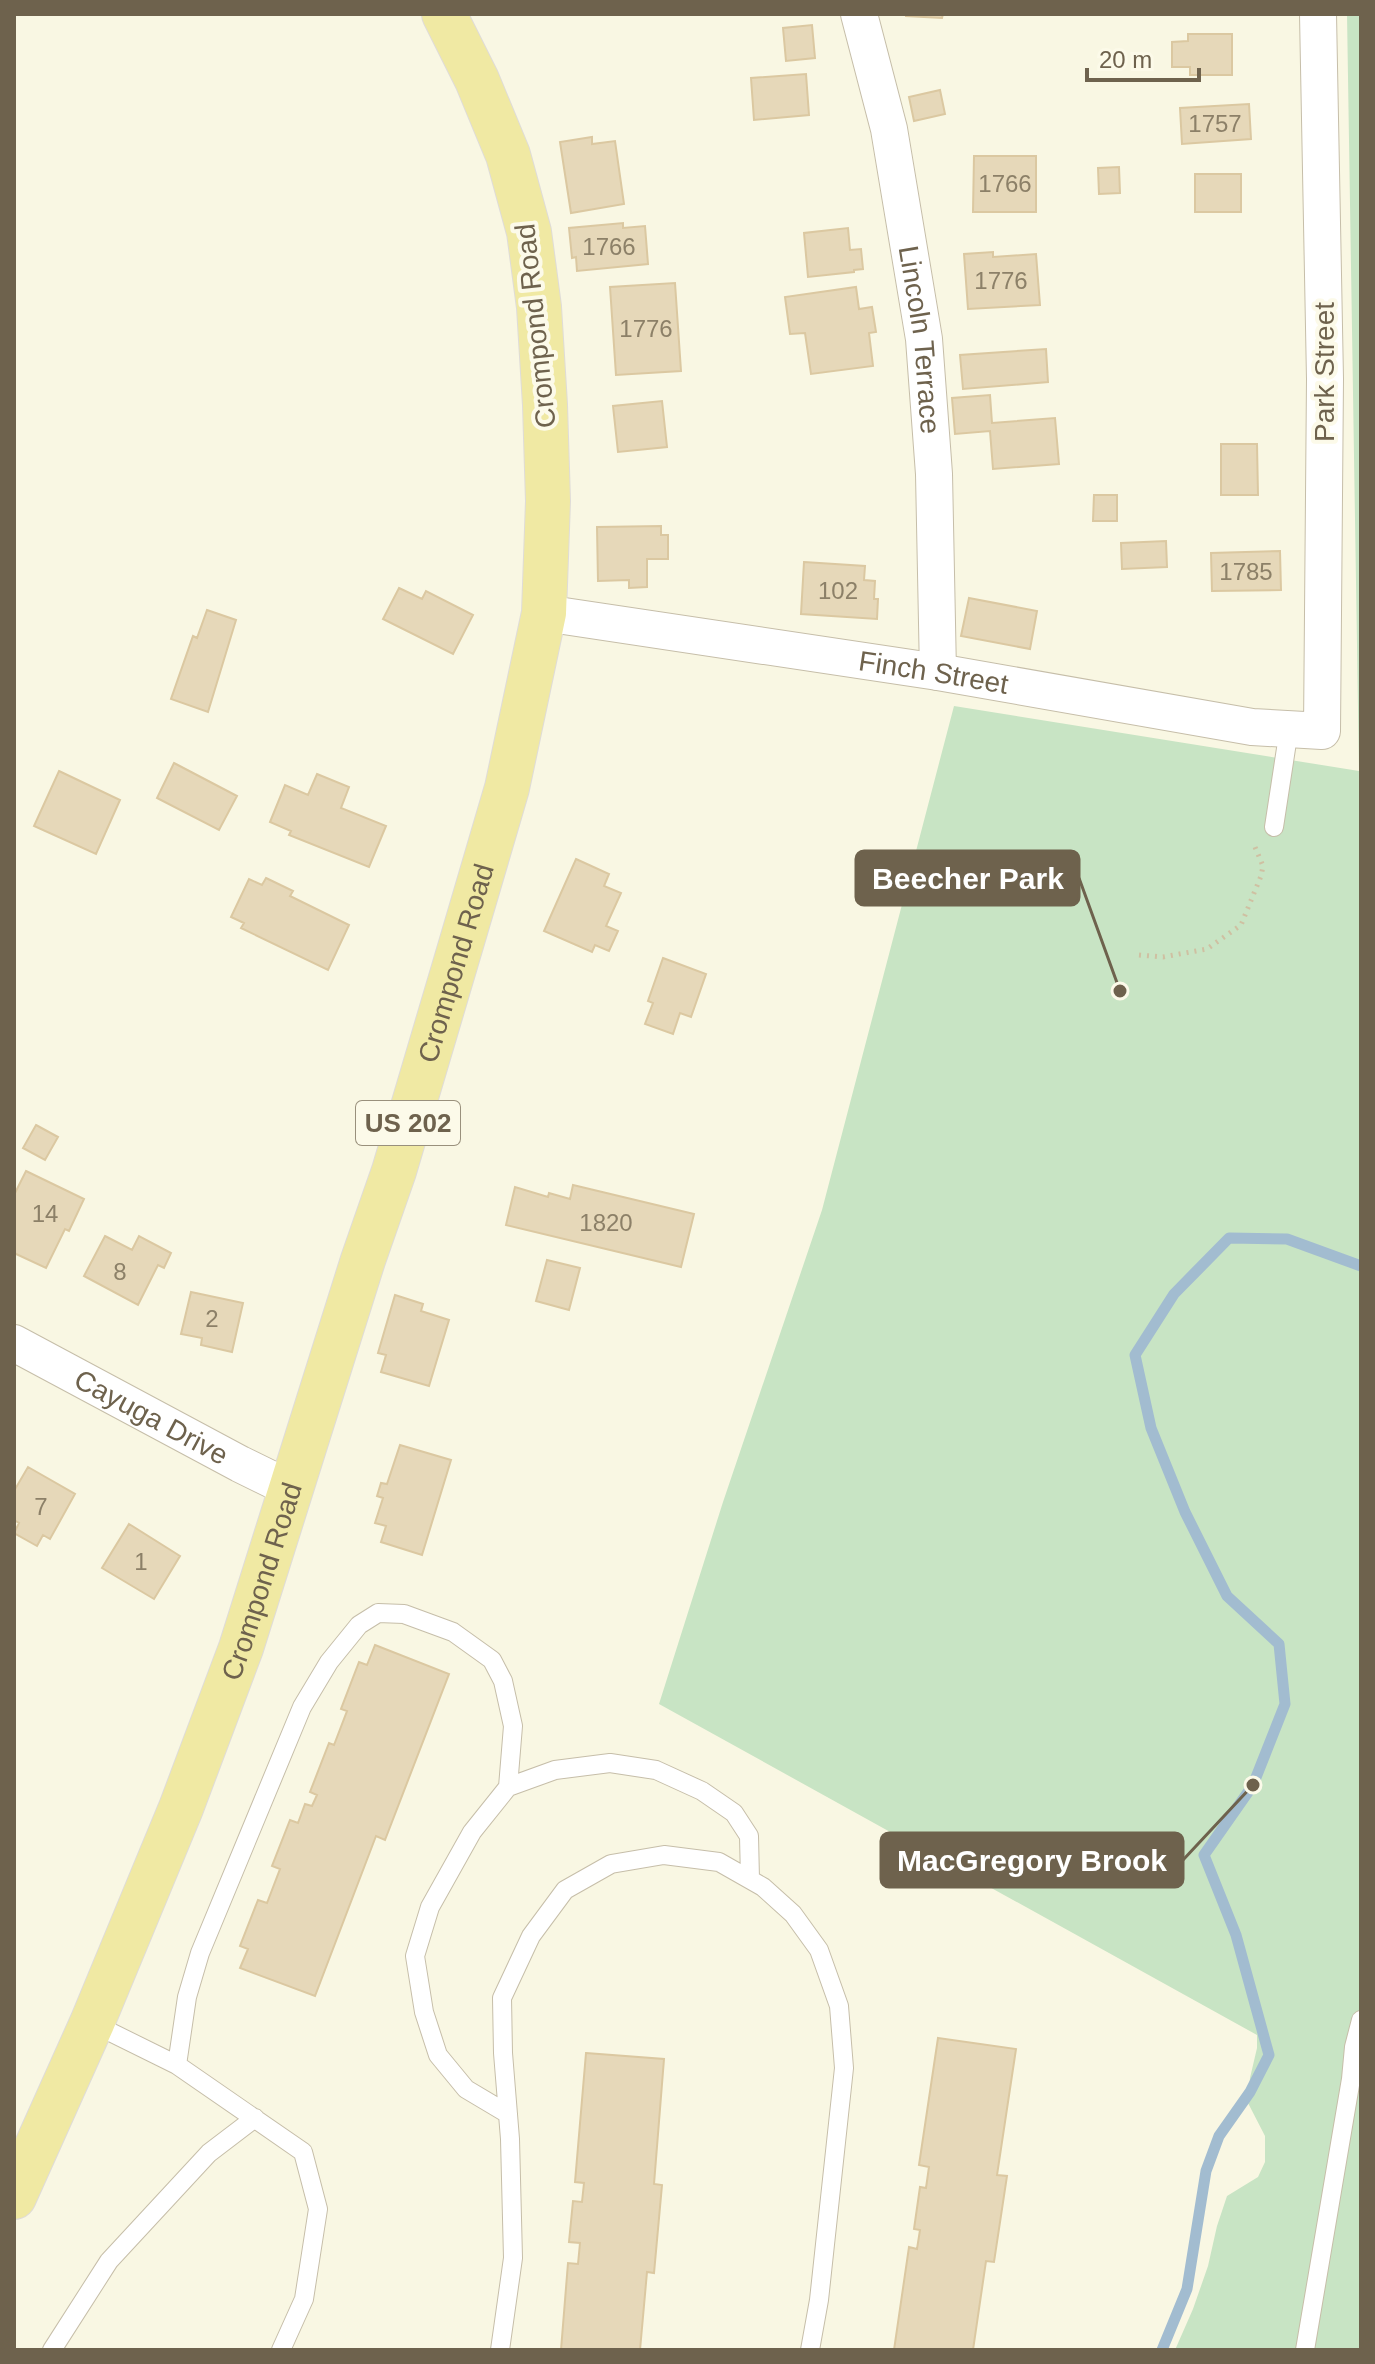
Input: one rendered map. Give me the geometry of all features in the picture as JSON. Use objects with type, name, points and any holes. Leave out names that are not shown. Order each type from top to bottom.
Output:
[{"type":"main road","name":"Crompond Road","points":[[14,2197],[92,2023],[181,1808],[241,1648],[394,1171],[502,802],[544,613],[548,501],[545,405],[539,307],[529,232],[508,155],[477,80],[444,14]]},
{"type":"street","name":"Lincoln Terrace","points":[[859,14],[889,129],[924,339],[934,474],[938,672]]},
{"type":"street","name":"Park Street","points":[[1306,730],[1325,379],[1318,14]]},
{"type":"street","name":"Finch Street","points":[[544,613],[938,672],[1252,727],[1306,730]]},
{"type":"street","name":"Cayuga Drive","points":[[14,1343],[291,1489]]},
{"type":"lane","points":[[1274,827],[1306,730]]},
{"type":"lane","points":[[177,2065],[187,1997],[200,1953],[302,1707],[329,1662],[359,1625],[378,1613],[404,1614],[453,1632],[492,1660],[503,1681],[513,1726],[508,1787]]},
{"type":"lane","points":[[508,2114],[466,2089],[438,2055],[424,2012],[415,1956],[430,1907],[472,1832],[508,1787],[555,1770],[610,1763],[656,1770],[702,1791],[734,1813],[749,1836],[750,1879]]},
{"type":"lane","points":[[500,2350],[513,2258],[502,1998],[531,1936],[565,1890],[611,1864],[664,1855],[719,1862],[763,1887],[793,1914],[819,1950],[839,2006],[844,2068],[819,2300],[810,2350]]},
{"type":"lane","points":[[1305,2350],[1361,2020]]},
{"type":"lane","points":[[92,2023],[177,2065],[303,2152],[318,2209],[304,2299],[281,2350]]},
{"type":"lane","points":[[52,2350],[109,2261],[209,2153],[255,2118]]},
{"type":"path","points":[[1139,955],[1163,957],[1207,949],[1241,925],[1263,866],[1252,840],[1274,827]]},
{"type":"green space","points":[[1347,14],[1361,14],[1361,2350],[1175,2350],[1208,2266],[1227,2196],[1258,2177],[1265,2162],[1265,2136],[1248,2103],[1257,2035],[659,1704],[723,1502],[822,1210],[954,706],[1359,771]]},
{"type":"building","points":[[906,14],[943,14],[942,18]]},
{"type":"building","points":[[812,25],[815,58],[786,61],[783,28]]},
{"type":"building","points":[[1188,34],[1232,34],[1232,75],[1190,75],[1190,67],[1172,67],[1172,42],[1188,41]]},
{"type":"building","points":[[806,74],[809,115],[754,120],[751,78]]},
{"type":"building","points":[[940,90],[945,114],[914,121],[909,97]]},
{"type":"building","points":[[1249,104],[1251,139],[1182,144],[1180,108]]},
{"type":"building","points":[[592,137],[592,144],[615,141],[624,204],[571,213],[560,142]]},
{"type":"building","points":[[974,156],[1036,156],[1036,212],[973,212]]},
{"type":"building","points":[[1119,167],[1120,193],[1099,194],[1098,168]]},
{"type":"building","points":[[1195,174],[1241,174],[1241,212],[1195,212]]},
{"type":"building","points":[[623,223],[623,228],[645,226],[648,264],[577,271],[576,257],[572,258],[569,228]]},
{"type":"building","points":[[848,228],[850,250],[861,249],[863,269],[808,277],[804,233]]},
{"type":"building","points":[[993,252],[993,257],[1036,254],[1040,305],[968,309],[964,254]]},
{"type":"building","points":[[675,283],[681,371],[616,375],[610,287]]},
{"type":"building","points":[[856,287],[859,309],[872,307],[876,332],[869,333],[873,366],[811,374],[805,333],[790,334],[785,297]]},
{"type":"building","points":[[1046,349],[1048,382],[963,389],[960,355]]},
{"type":"building","points":[[990,395],[992,423],[1055,418],[1059,464],[993,469],[990,431],[955,434],[952,398]]},
{"type":"building","points":[[662,401],[667,447],[618,452],[613,406]]},
{"type":"building","points":[[1221,444],[1257,444],[1258,495],[1221,495]]},
{"type":"building","points":[[1094,495],[1117,495],[1117,521],[1093,521]]},
{"type":"building","points":[[661,526],[661,535],[668,535],[668,559],[647,559],[647,587],[629,588],[629,580],[598,581],[597,527]]},
{"type":"building","points":[[1166,541],[1167,567],[1122,569],[1121,543]]},
{"type":"building","points":[[1280,551],[1281,590],[1212,591],[1211,553]]},
{"type":"building","points":[[804,562],[865,566],[864,580],[875,581],[877,619],[801,614]]},
{"type":"building","points":[[399,588],[422,599],[426,591],[473,615],[453,654],[383,619]]},
{"type":"building","points":[[969,598],[1037,611],[1030,649],[961,636]]},
{"type":"building","points":[[207,610],[236,620],[208,712],[171,699],[193,636],[197,638]]},
{"type":"building","points":[[174,763],[237,796],[219,830],[157,798]]},
{"type":"building","points":[[59,771],[120,800],[96,854],[34,826]]},
{"type":"building","points":[[317,774],[349,787],[341,808],[386,826],[369,867],[289,835],[291,831],[270,822],[285,785],[308,795]]},
{"type":"building","points":[[576,859],[609,874],[604,886],[621,893],[606,926],[618,931],[609,951],[595,945],[592,952],[544,931]]},
{"type":"building","points":[[266,878],[293,891],[290,896],[349,925],[328,970],[241,928],[244,923],[231,917],[249,879],[262,885]]},
{"type":"building","points":[[663,958],[706,974],[691,1017],[680,1013],[673,1034],[645,1024],[653,1003],[648,1001]]},
{"type":"building","points":[[36,1125],[58,1137],[45,1160],[23,1148]]},
{"type":"building","points":[[26,1171],[84,1199],[46,1268],[14,1253],[14,1195]]},
{"type":"building","points":[[573,1185],[694,1214],[681,1267],[506,1225],[515,1187],[548,1197],[549,1193],[570,1199]]},
{"type":"building","points":[[105,1236],[132,1250],[139,1236],[171,1253],[164,1268],[158,1265],[138,1305],[84,1276]]},
{"type":"building","points":[[547,1260],[580,1268],[569,1310],[536,1301]]},
{"type":"building","points":[[191,1292],[243,1303],[232,1352],[201,1345],[202,1338],[181,1334]]},
{"type":"building","points":[[395,1295],[423,1304],[421,1311],[449,1320],[429,1386],[381,1372],[386,1355],[378,1353]]},
{"type":"building","points":[[400,1445],[451,1460],[422,1555],[381,1542],[386,1526],[375,1523],[383,1498],[377,1496],[381,1483],[387,1484]]},
{"type":"building","points":[[28,1467],[75,1494],[50,1539],[43,1535],[37,1546],[14,1533],[19,1523],[14,1520],[14,1491]]},
{"type":"building","points":[[129,1524],[180,1556],[154,1599],[102,1568]]},
{"type":"building","points":[[375,1645],[449,1674],[385,1840],[376,1836],[315,1996],[240,1968],[248,1949],[240,1946],[258,1900],[267,1903],[280,1869],[272,1866],[290,1820],[298,1823],[305,1804],[312,1806],[317,1795],[310,1792],[329,1743],[334,1745],[347,1711],[341,1709],[359,1662],[367,1665]]},
{"type":"building","points":[[938,2038],[1016,2049],[997,2175],[1007,2176],[994,2262],[986,2261],[973,2350],[894,2350],[909,2247],[917,2249],[920,2230],[914,2229],[920,2187],[926,2188],[929,2167],[919,2165]]},
{"type":"building","points":[[586,2053],[664,2059],[654,2184],[662,2185],[654,2273],[647,2272],[640,2350],[561,2350],[568,2263],[578,2264],[580,2243],[569,2242],[573,2201],[582,2202],[584,2183],[575,2182]]},
{"type":"waterway","points":[[1162,2350],[1187,2289],[1206,2171],[1219,2136],[1250,2092],[1269,2055],[1236,1935],[1204,1855],[1253,1785],[1285,1704],[1279,1644],[1227,1596],[1185,1512],[1151,1428],[1135,1355],[1174,1294],[1229,1238],[1287,1239],[1361,1266]]},
{"type":"place","name":"Beecher Park","points":[[1120,991]]},
{"type":"place","name":"MacGregory Brook","points":[[1253,1785]]}]
